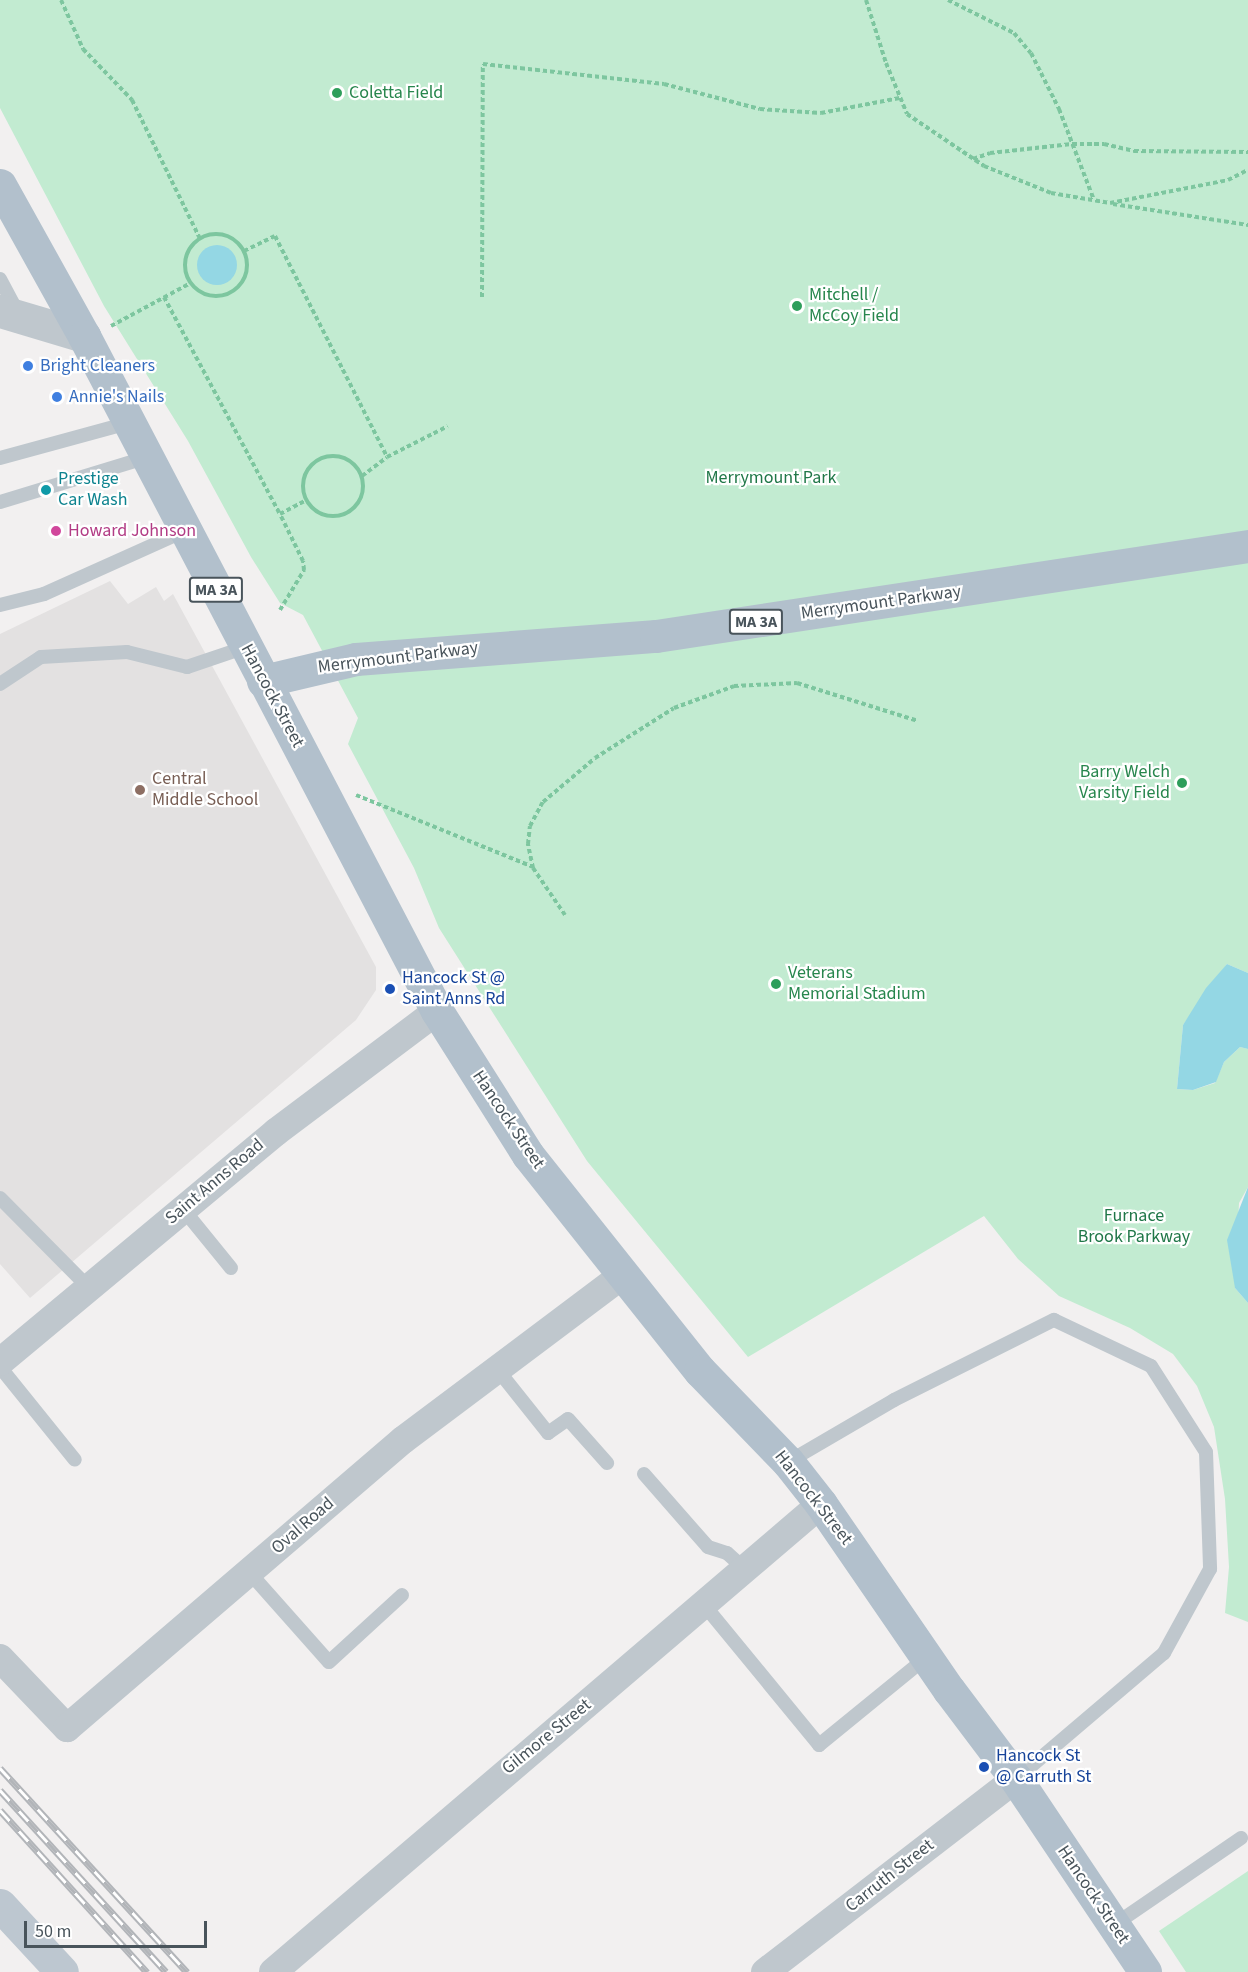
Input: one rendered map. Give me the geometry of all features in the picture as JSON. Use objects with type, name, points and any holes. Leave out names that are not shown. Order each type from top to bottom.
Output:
[{"type":"main road","name":"Hancock Street","points":[[2,195],[97,331],[128,423],[144,458],[317,780],[437,1011],[528,1155],[700,1371],[788,1462],[822,1504],[927,1658],[1016,1779],[1145,1972]]},
{"type":"main road","name":"Merrymount Parkway","points":[[263,681],[356,659],[656,636],[1248,546]]},
{"type":"main road","points":[[0,1905],[62,1972]]},
{"type":"street","points":[[11,315],[97,331]]},
{"type":"street","name":"Saint Anns Road","points":[[0,1362],[276,1132],[437,1011]]},
{"type":"street","name":"Oval Road","points":[[0,1658],[67,1728],[403,1440],[624,1274]]},
{"type":"street","name":"Gilmore Street","points":[[273,1972],[479,1792],[705,1606],[822,1504]]},
{"type":"street","name":"Carruth Street","points":[[765,1972],[1016,1779]]},
{"type":"lane","points":[[0,279],[11,315]]},
{"type":"lane","points":[[0,458],[128,423]]},
{"type":"lane","points":[[0,502],[144,458]]},
{"type":"lane","points":[[0,605],[44,594],[184,531]]},
{"type":"lane","points":[[0,684],[41,657],[127,652],[187,667],[246,647]]},
{"type":"lane","points":[[0,1198],[88,1287]]},
{"type":"lane","points":[[183,1209],[231,1268]]},
{"type":"lane","points":[[788,1462],[894,1400],[1054,1320],[1151,1366],[1206,1452],[1210,1569],[1164,1653],[1016,1779]]},
{"type":"lane","points":[[0,1367],[75,1460]]},
{"type":"lane","points":[[497,1369],[548,1433],[568,1419],[607,1463]]},
{"type":"lane","points":[[644,1474],[708,1547],[727,1553],[746,1570]]},
{"type":"lane","points":[[249,1572],[329,1662],[402,1595]]},
{"type":"lane","points":[[705,1606],[819,1745],[927,1658]]},
{"type":"lane","points":[[1114,1925],[1241,1838]]},
{"type":"path","points":[[61,0],[83,49],[132,100],[200,239]]},
{"type":"path","points":[[866,0],[907,114],[973,159],[1051,192],[1248,225]]},
{"type":"path","points":[[948,0],[1014,33],[1025,46],[1059,109],[1094,201]]},
{"type":"path","points":[[482,297],[483,64],[664,84],[760,109],[821,113],[900,98]]},
{"type":"path","points":[[973,159],[990,153],[1072,144],[1104,144],[1134,151],[1248,152]]},
{"type":"path","points":[[1110,203],[1228,180],[1248,170]]},
{"type":"path","points":[[219,235],[238,243],[244,251],[247,271],[237,288],[228,294],[208,295],[191,283],[186,264],[192,246],[200,239],[219,235]]},
{"type":"path","points":[[244,251],[274,236],[387,457]]},
{"type":"path","points":[[97,331],[191,283]]},
{"type":"path","points":[[164,297],[303,561],[304,570],[280,610]]},
{"type":"path","points":[[362,476],[387,457],[448,426]]},
{"type":"path","points":[[331,456],[350,461],[362,476],[359,503],[345,514],[327,516],[306,500],[303,491],[307,471],[321,458],[331,456]]},
{"type":"path","points":[[280,514],[306,500]]},
{"type":"path","points":[[565,915],[533,868],[528,844],[530,826],[543,802],[595,758],[699,696],[734,686],[797,683],[918,721]]},
{"type":"path","points":[[317,780],[533,868]]},
{"type":"shaded area","name":"Central Middle School","points":[[110,581],[128,604],[156,587],[164,601],[173,594],[376,967],[376,990],[356,1020],[30,1298],[0,1264],[0,634]]},
{"type":"green space","name":"Merrymount Park","points":[[0,0],[1248,0],[1248,973],[1227,964],[1183,1025],[1177,1089],[1193,1090],[1215,1083],[1224,1062],[1240,1047],[1248,1049],[1248,1187],[1239,1203],[1235,1288],[1248,1303],[1248,1622],[1225,1613],[1229,1567],[1225,1499],[1214,1427],[1197,1386],[1173,1354],[1130,1328],[1059,1296],[1018,1259],[984,1216],[748,1357],[587,1161],[439,928],[414,868],[348,744],[358,718],[303,615],[280,603],[251,557],[188,441],[104,306],[0,108]]},
{"type":"green space","points":[[1248,1871],[1248,1972],[1186,1972],[1159,1931]]},
{"type":"water","points":[[217,245],[225,246],[231,251],[236,257],[236,273],[231,279],[225,284],[217,285],[209,284],[203,279],[198,273],[197,265],[198,257],[203,251],[209,246]]},
{"type":"water","points":[[1227,964],[1248,973],[1248,1049],[1240,1047],[1224,1062],[1216,1082],[1193,1090],[1177,1089],[1183,1025],[1206,988]]},
{"type":"water","points":[[1248,1187],[1248,1303],[1235,1288],[1227,1240]]},
{"type":"railway","points":[[0,1768],[187,1972]]},
{"type":"railway","points":[[0,1790],[166,1972]]},
{"type":"railway","points":[[0,1810],[147,1972]]},
{"type":"place","name":"Coletta Field","points":[[337,93]]},
{"type":"place","name":"Mitchell / McCoy Field","points":[[797,306]]},
{"type":"place","name":"Bright Cleaners","points":[[28,366]]},
{"type":"place","name":"Annie's Nails","points":[[57,397]]},
{"type":"place","name":"Prestige Car Wash","points":[[46,490]]},
{"type":"place","name":"Howard Johnson","points":[[56,531]]},
{"type":"place","name":"Barry Welch Varsity Field","points":[[1182,783]]},
{"type":"place","name":"Central Middle School","points":[[140,790]]},
{"type":"place","name":"Veterans Memorial Stadium","points":[[776,984]]},
{"type":"place","name":"Hancock St @ Saint Anns Rd","points":[[390,989]]},
{"type":"place","name":"Hancock St @ Carruth St","points":[[984,1767]]},
{"type":"park label","name":"Furnace Brook Parkway","points":[[1134,1227]]}]
